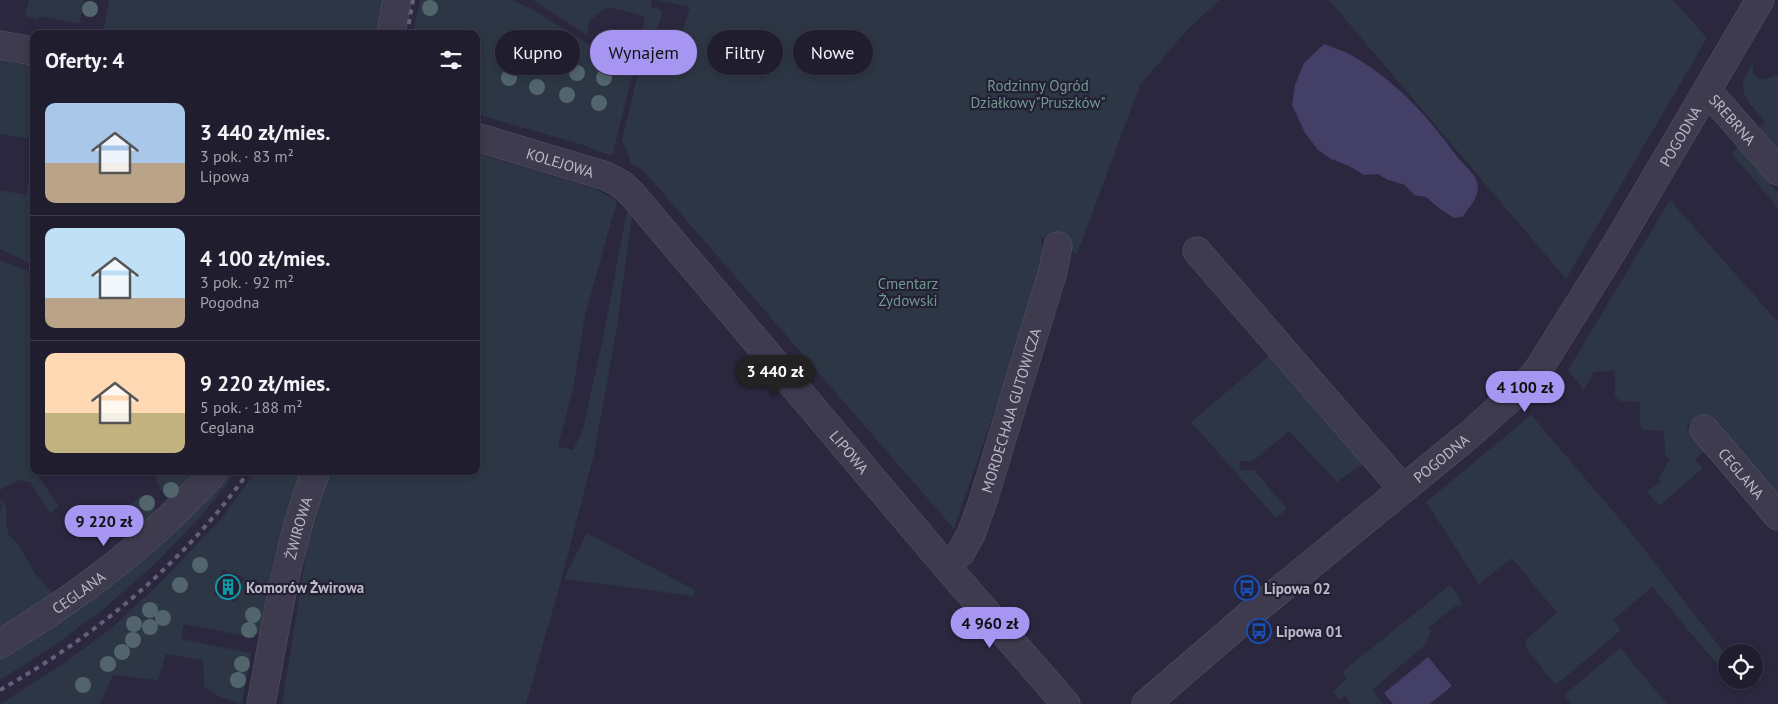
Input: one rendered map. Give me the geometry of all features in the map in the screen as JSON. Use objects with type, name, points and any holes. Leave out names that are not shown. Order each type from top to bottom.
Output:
[{"type":"street","points":[[392,30],[397,0]]},
{"type":"street","name":"POGODNA","points":[[1146,704],[1260,606],[1468,436],[1525,385],[1538,370],[1613,250],[1760,0]]},
{"type":"street","points":[[0,45],[30,50]]},
{"type":"street","name":"SREBRNA","points":[[1708,90],[1778,171]]},
{"type":"street","name":"KOLEJOWA","points":[[480,138],[606,176],[621,184],[636,198]]},
{"type":"street","name":"LIPOWA","points":[[636,198],[946,566],[1066,704]]},
{"type":"street","name":"MORDECHAJA GUTOWICZA","points":[[946,566],[966,544],[982,504],[1054,271],[1058,246]]},
{"type":"street","points":[[1197,251],[1403,489]]},
{"type":"street","name":"CEGLANA","points":[[1704,429],[1778,516]]},
{"type":"street","name":"CEGLANA","points":[[0,644],[50,613],[120,562],[178,509],[210,475]]},
{"type":"street","name":"ŻWIROWA","points":[[261,704],[284,585],[302,512],[315,475]]},
{"type":"green space","points":[[29,0],[84,0],[79,24],[39,16],[39,19],[25,16]]},
{"type":"green space","points":[[109,0],[387,0],[382,30],[104,30]]},
{"type":"green space","points":[[420,0],[511,0],[530,8],[566,30],[495,30],[495,75],[580,75],[580,39],[590,45],[588,54],[590,54],[590,75],[632,75],[612,156],[583,145],[480,115],[480,30],[414,30]]},
{"type":"green space","points":[[533,0],[652,0],[651,7],[661,10],[661,19],[655,30],[642,30],[645,16],[607,7],[593,18],[590,18],[587,35]]},
{"type":"green space","name":"Cmentarz Żydowski","points":[[657,0],[1220,0],[1188,29],[1140,85],[1077,254],[1041,237],[1045,264],[954,529],[642,169],[630,164],[629,156],[622,141],[638,75],[697,75],[697,30],[683,30],[690,7]]},
{"type":"green space","points":[[1329,0],[1673,0],[1707,38],[1566,279]]},
{"type":"green space","points":[[0,57],[30,62],[30,139],[0,134]]},
{"type":"green space","points":[[1753,63],[1753,74],[1762,80],[1778,74],[1778,151],[1759,128],[1765,121],[1752,107],[1744,94],[1744,81]]},
{"type":"green space","points":[[1738,146],[1778,193],[1778,208],[1732,154]]},
{"type":"green space","points":[[480,154],[593,188],[617,201],[585,315],[574,384],[558,447],[573,450],[583,429],[603,338],[627,211],[632,216],[617,327],[594,454],[526,704],[282,704],[312,516],[327,475],[480,475]]},
{"type":"green space","points":[[30,176],[29,263],[0,249],[0,190],[26,195]]},
{"type":"green space","points":[[1670,200],[1778,322],[1778,505],[1694,421],[1686,426],[1706,450],[1695,459],[1703,468],[1659,506],[1647,492],[1661,481],[1659,478],[1669,460],[1665,455],[1664,431],[1644,430],[1640,425],[1640,402],[1620,401],[1615,396],[1615,371],[1594,372],[1584,390],[1568,370]]},
{"type":"green space","points":[[0,260],[29,272],[30,475],[39,475],[38,476],[59,507],[50,513],[30,482],[19,480],[0,490]]},
{"type":"green space","points":[[1269,356],[1363,464],[1337,482],[1289,431],[1253,461],[1240,461],[1240,470],[1254,470],[1287,509],[1276,518],[1191,422]]},
{"type":"green space","points":[[1531,415],[1630,531],[1718,645],[1718,661],[1716,663],[1652,587],[1613,620],[1621,630],[1556,685],[1527,650],[1525,640],[1557,613],[1512,558],[1479,584],[1426,502]]},
{"type":"green space","points":[[156,475],[196,475],[169,500],[155,479]]},
{"type":"green space","points":[[222,475],[234,475],[204,513],[158,561],[106,607],[55,645],[0,680],[0,655]]},
{"type":"green space","points":[[253,475],[305,475],[283,547],[277,545],[263,614],[267,618],[264,631],[255,634],[255,638],[184,624],[181,639],[251,653],[242,704],[218,696],[204,686],[203,660],[166,654],[158,680],[113,675],[100,704],[0,704],[55,669],[108,631],[156,587],[222,518]],"holes":[[[222,570],[244,577],[236,602],[214,595]]]},
{"type":"green space","points":[[142,495],[160,513],[131,538],[114,519]]},
{"type":"green space","points":[[0,499],[6,505],[6,523],[9,535],[19,545],[34,572],[54,595],[0,633],[0,511],[2,505],[0,504]]},
{"type":"green space","points":[[587,533],[695,590],[694,596],[564,579]]},
{"type":"green space","points":[[1450,585],[1460,598],[1462,608],[1458,604],[1428,628],[1431,632],[1425,645],[1372,690],[1383,704],[1351,704],[1345,696],[1340,700],[1333,691],[1347,679],[1342,672]]},
{"type":"green space","points":[[1620,648],[1667,704],[1572,704],[1564,695]]},
{"type":"shaded area","points":[[1324,44],[1353,56],[1399,89],[1424,115],[1471,172],[1476,179],[1477,192],[1472,204],[1462,217],[1454,218],[1426,197],[1414,195],[1405,185],[1388,180],[1378,174],[1364,175],[1349,166],[1331,159],[1318,150],[1305,133],[1292,105],[1295,85],[1304,63]]},
{"type":"shaded area","points":[[1428,657],[1452,686],[1430,704],[1393,704],[1384,693]]},
{"type":"railway","points":[[408,30],[413,0]]},
{"type":"railway","points":[[0,690],[70,646],[136,594],[197,536],[246,475]]},
{"type":"place","name":"Komorów Żwirowa","points":[[228,587]]},
{"type":"place","name":"Lipowa 02","points":[[1247,588]]},
{"type":"place","name":"Lipowa 01","points":[[1259,631]]},
{"type":"park label","name":"Rodzinny Ogród Działkowy\"Pruszków\"","points":[[1038,94]]}]
